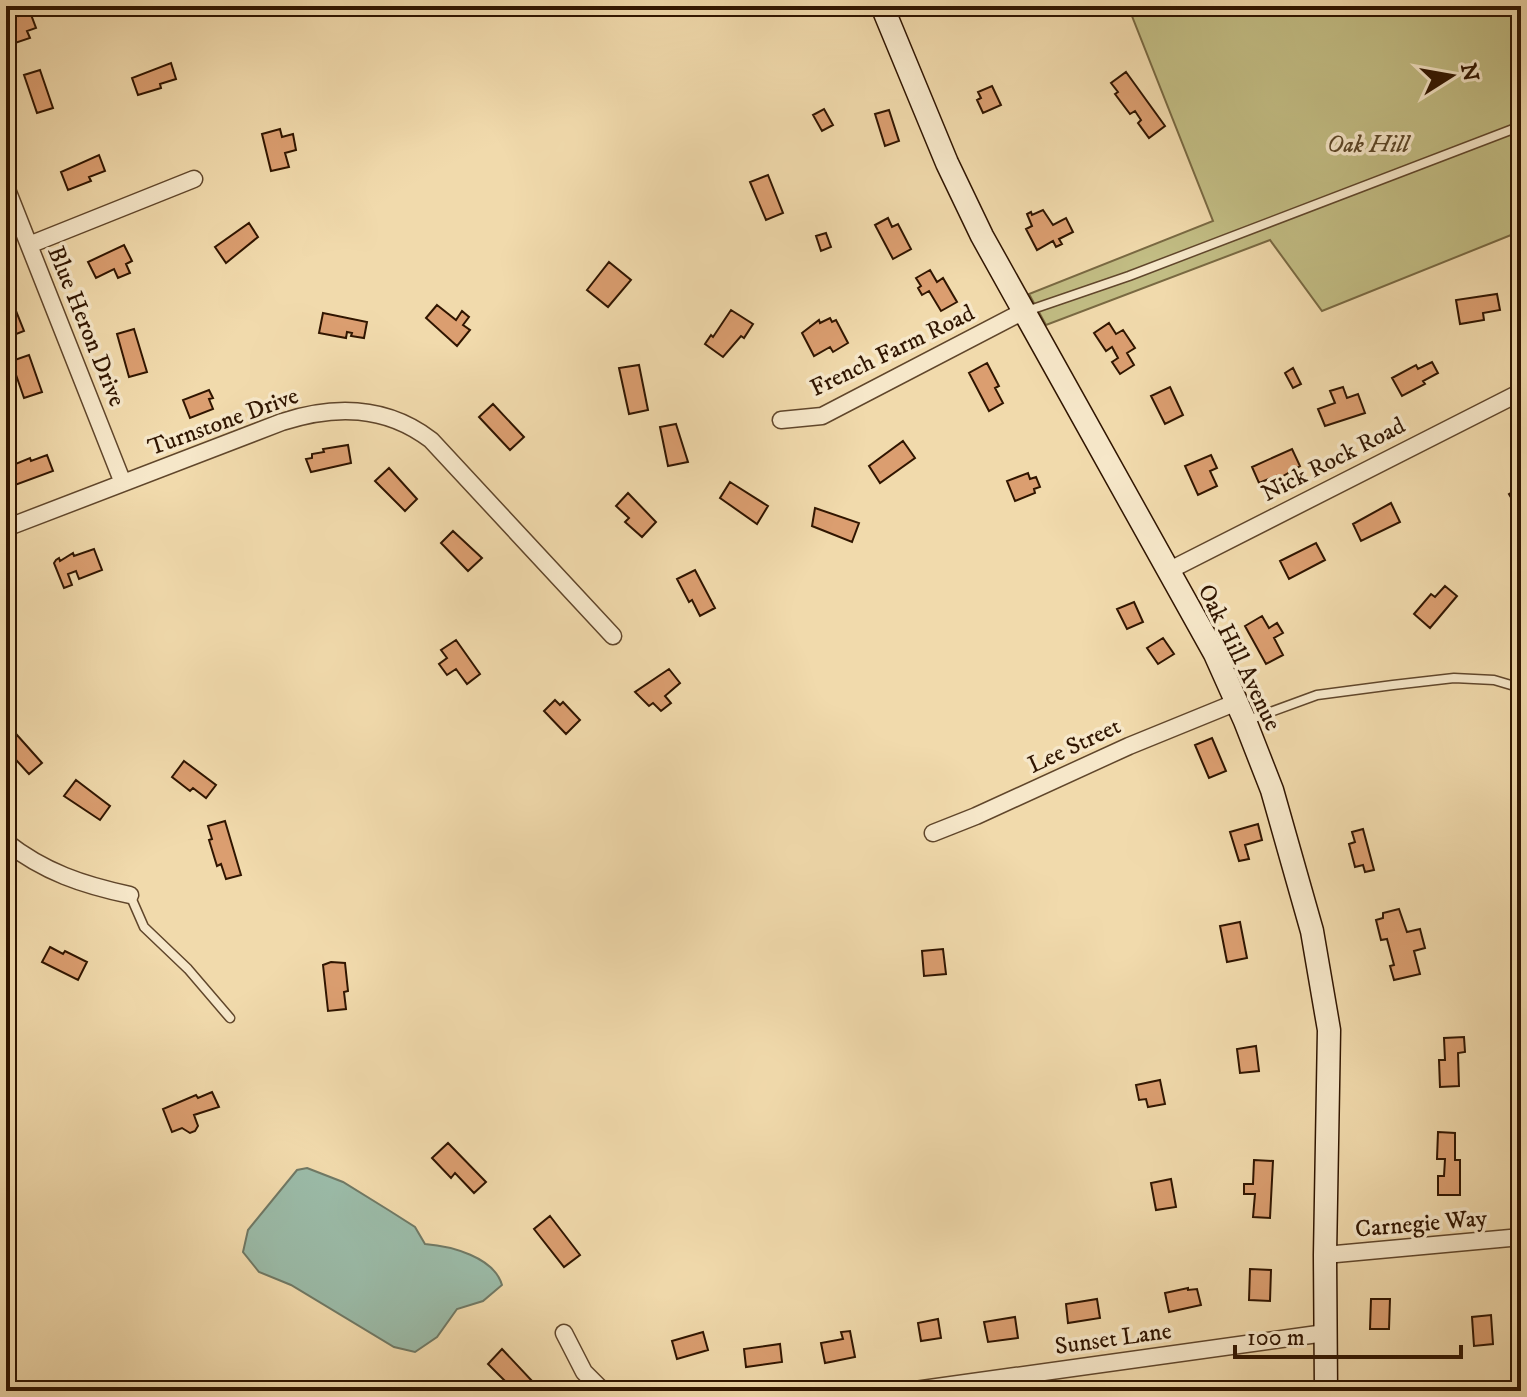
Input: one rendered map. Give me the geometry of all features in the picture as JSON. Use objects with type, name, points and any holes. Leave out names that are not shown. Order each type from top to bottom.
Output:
[{"type":"main road","name":"Oak Hill Avenue","points":[[882,6],[947,163],[982,236],[1215,654],[1272,790],[1319,965],[1329,1030],[1326,1391]]},
{"type":"street","points":[[29,245],[194,179]]},
{"type":"street","name":"Blue Heron Drive","points":[[6,187],[123,483]]},
{"type":"street","name":"French Farm Road","points":[[781,420],[822,416],[1022,312]]},
{"type":"street","name":"Nick Rock Road","points":[[1168,571],[1521,392]]},
{"type":"street","name":"Turnstone Drive","points":[[6,528],[303,415],[344,409],[381,414],[409,425],[431,440],[613,636]]},
{"type":"street","name":"Lee Street","points":[[933,833],[1129,746],[1241,711]]},
{"type":"street","points":[[6,842],[38,865],[64,877],[130,895]]},
{"type":"street","name":"Carnegie Way","points":[[1325,1255],[1521,1237]]},
{"type":"street","points":[[564,1333],[584,1372],[603,1391]]},
{"type":"street","name":"Sunset Lane","points":[[908,1391],[942,1389],[1325,1333]]},
{"type":"lane","points":[[1022,312],[1129,276],[1521,126]]},
{"type":"lane","points":[[1241,711],[1317,695],[1454,678],[1494,680],[1521,688]]},
{"type":"lane","points":[[130,895],[144,927],[188,969],[230,1018]]},
{"type":"green space","name":"Oak Hill","points":[[1128,6],[1521,6],[1521,231],[1322,311],[1270,240],[1046,325],[1029,294],[1213,221]]},
{"type":"shaded area","points":[[307,1168],[343,1182],[415,1227],[425,1244],[459,1250],[481,1260],[497,1275],[502,1285],[483,1301],[457,1309],[437,1337],[415,1352],[394,1347],[291,1285],[259,1272],[243,1252],[248,1230],[297,1170]]},
{"type":"building","points":[[6,6],[15,6],[19,16],[30,12],[36,28],[27,31],[30,38],[12,44],[6,27]]},
{"type":"building","points":[[171,63],[176,79],[160,84],[161,88],[138,95],[132,78]]},
{"type":"building","points":[[40,70],[53,108],[37,113],[24,75]]},
{"type":"building","points":[[1126,72],[1165,126],[1149,138],[1138,123],[1141,120],[1135,111],[1130,114],[1111,83]]},
{"type":"building","points":[[992,86],[1001,105],[983,113],[977,100],[981,98],[978,92]]},
{"type":"building","points":[[824,109],[833,125],[822,131],[813,115]]},
{"type":"building","points":[[889,110],[899,141],[885,146],[875,114]]},
{"type":"building","points":[[280,129],[282,137],[293,134],[296,150],[285,153],[289,167],[271,171],[262,134]]},
{"type":"building","points":[[99,155],[105,171],[89,177],[91,181],[68,190],[61,172]]},
{"type":"building","points":[[768,175],[783,213],[766,220],[750,182]]},
{"type":"building","points":[[1043,210],[1053,225],[1066,218],[1073,232],[1059,239],[1062,244],[1056,247],[1053,241],[1037,250],[1026,229],[1032,226],[1027,214]]},
{"type":"building","points":[[888,218],[892,227],[898,224],[911,249],[893,259],[875,225]]},
{"type":"building","points":[[249,223],[258,237],[226,263],[215,247]]},
{"type":"building","points":[[826,233],[831,247],[821,251],[816,236]]},
{"type":"building","points":[[124,245],[132,261],[126,264],[130,273],[118,278],[114,269],[96,278],[88,262]]},
{"type":"building","points":[[609,262],[631,280],[608,307],[587,290]]},
{"type":"building","points":[[930,270],[937,282],[943,278],[957,302],[941,311],[929,291],[922,295],[918,288],[921,286],[916,278]]},
{"type":"building","points":[[1497,294],[1500,310],[1483,313],[1484,320],[1460,324],[1456,300]]},
{"type":"building","points":[[6,305],[8,309],[14,306],[24,331],[6,338]]},
{"type":"building","points":[[437,305],[456,320],[462,311],[469,317],[463,325],[470,330],[457,346],[426,318]]},
{"type":"building","points":[[731,310],[753,324],[744,338],[741,336],[723,357],[705,344]]},
{"type":"building","points":[[323,313],[367,322],[364,338],[351,336],[352,333],[347,332],[346,338],[319,333]]},
{"type":"building","points":[[830,318],[832,322],[836,320],[848,343],[833,352],[830,347],[814,356],[802,333],[819,320],[820,323]]},
{"type":"building","points":[[1109,323],[1116,334],[1123,330],[1135,348],[1127,353],[1134,365],[1120,374],[1112,362],[1118,358],[1112,347],[1106,351],[1094,333]]},
{"type":"building","points":[[134,329],[147,372],[129,377],[117,334]]},
{"type":"building","points":[[29,355],[42,392],[24,398],[15,372],[6,375],[6,363]]},
{"type":"building","points":[[1432,362],[1438,373],[1402,396],[1392,378],[1416,365],[1418,369]]},
{"type":"building","points":[[987,363],[999,386],[995,388],[1003,403],[989,411],[969,373]]},
{"type":"building","points":[[639,365],[648,410],[629,414],[619,368]]},
{"type":"building","points":[[1293,368],[1301,384],[1293,388],[1285,373]]},
{"type":"building","points":[[1170,387],[1183,415],[1165,424],[1151,396]]},
{"type":"building","points":[[1343,387],[1347,398],[1358,394],[1365,413],[1325,426],[1318,409],[1335,403],[1330,391]]},
{"type":"building","points":[[209,390],[213,409],[190,418],[183,400]]},
{"type":"building","points":[[493,404],[524,437],[510,450],[479,417]]},
{"type":"building","points":[[676,424],[688,462],[668,466],[660,427]]},
{"type":"building","points":[[903,441],[915,458],[880,483],[869,466]]},
{"type":"building","points":[[348,445],[351,463],[311,472],[306,459],[312,458],[312,454]]},
{"type":"building","points":[[1292,449],[1300,466],[1278,479],[1276,476],[1259,483],[1252,467]]},
{"type":"building","points":[[47,455],[53,471],[15,485],[8,467]]},
{"type":"building","points":[[1211,455],[1217,468],[1210,471],[1217,486],[1198,495],[1185,466]]},
{"type":"building","points":[[389,468],[417,499],[405,511],[375,481]]},
{"type":"building","points":[[1028,473],[1030,479],[1036,477],[1040,487],[1034,489],[1035,493],[1015,501],[1007,481]]},
{"type":"building","points":[[730,482],[768,506],[757,524],[720,498]]},
{"type":"building","points":[[1521,487],[1521,510],[1519,511],[1509,494]]},
{"type":"building","points":[[628,493],[656,522],[642,537],[625,522],[629,518],[616,506]]},
{"type":"building","points":[[1391,503],[1400,522],[1361,541],[1353,524]]},
{"type":"building","points":[[815,508],[859,523],[852,542],[812,526]]},
{"type":"building","points":[[453,531],[482,558],[468,571],[441,543]]},
{"type":"building","points":[[1316,543],[1325,560],[1289,579],[1280,561]]},
{"type":"building","points":[[94,549],[102,570],[79,579],[76,571],[68,574],[72,585],[64,588],[54,563],[56,560]]},
{"type":"building","points":[[695,570],[715,608],[700,616],[677,579]]},
{"type":"building","points":[[1445,586],[1457,596],[1430,628],[1414,614],[1431,594],[1435,597]]},
{"type":"building","points":[[1134,602],[1143,622],[1127,629],[1117,609]]},
{"type":"building","points":[[1262,616],[1269,628],[1277,623],[1283,633],[1274,638],[1283,655],[1266,664],[1245,626]]},
{"type":"building","points":[[1163,638],[1174,654],[1158,664],[1147,648]]},
{"type":"building","points":[[456,640],[480,674],[467,684],[456,669],[447,675],[439,664],[447,658],[441,650]]},
{"type":"building","points":[[669,669],[680,683],[665,696],[671,703],[661,711],[653,703],[649,706],[635,692]]},
{"type":"building","points":[[555,700],[560,705],[563,702],[580,720],[566,734],[544,711]]},
{"type":"building","points":[[17,735],[42,763],[29,774],[6,749],[6,744]]},
{"type":"building","points":[[1212,738],[1226,771],[1209,778],[1195,745]]},
{"type":"building","points":[[184,761],[216,785],[206,798],[193,788],[190,791],[172,777]]},
{"type":"building","points":[[76,780],[110,806],[100,820],[64,796]]},
{"type":"building","points":[[225,821],[241,875],[226,879],[221,864],[217,866],[208,826]]},
{"type":"building","points":[[1258,824],[1262,840],[1245,845],[1249,859],[1239,861],[1230,832]]},
{"type":"building","points":[[1363,829],[1374,870],[1365,872],[1363,865],[1355,867],[1349,844],[1355,842],[1352,832]]},
{"type":"building","points":[[1399,909],[1407,932],[1420,929],[1425,948],[1414,951],[1420,974],[1394,980],[1390,966],[1394,965],[1387,939],[1381,940],[1376,920],[1383,918],[1383,913]]},
{"type":"building","points":[[1240,922],[1247,958],[1227,962],[1220,926]]},
{"type":"building","points":[[50,947],[87,962],[78,980],[42,962]]},
{"type":"building","points":[[943,949],[946,974],[924,976],[922,951]]},
{"type":"building","points":[[345,963],[346,1009],[328,1011],[323,965]]},
{"type":"building","points":[[1464,1037],[1465,1052],[1458,1053],[1459,1086],[1440,1087],[1439,1060],[1445,1060],[1444,1038]]},
{"type":"building","points":[[1256,1046],[1259,1071],[1240,1073],[1237,1049]]},
{"type":"building","points":[[1160,1080],[1165,1104],[1148,1107],[1146,1099],[1139,1100],[1136,1085]]},
{"type":"building","points":[[212,1092],[219,1107],[194,1115],[198,1126],[195,1131],[190,1133],[182,1128],[172,1132],[163,1109],[196,1095],[198,1098]]},
{"type":"building","points":[[1438,1132],[1455,1133],[1455,1160],[1460,1160],[1460,1195],[1438,1195],[1438,1176],[1444,1176],[1445,1159],[1437,1159]]},
{"type":"building","points":[[448,1143],[486,1182],[474,1193],[455,1173],[451,1178],[432,1158]]},
{"type":"building","points":[[1254,1160],[1273,1161],[1270,1218],[1253,1217],[1255,1194],[1244,1194],[1244,1184],[1253,1184]]},
{"type":"building","points":[[1171,1179],[1176,1207],[1156,1210],[1151,1183]]},
{"type":"building","points":[[550,1216],[580,1255],[564,1267],[534,1229]]},
{"type":"building","points":[[1250,1269],[1271,1270],[1270,1301],[1249,1300]]},
{"type":"building","points":[[1197,1289],[1201,1305],[1169,1312],[1165,1293]]},
{"type":"building","points":[[1097,1299],[1100,1318],[1068,1323],[1066,1304]]},
{"type":"building","points":[[1371,1299],[1390,1299],[1389,1329],[1370,1329]]},
{"type":"building","points":[[1491,1315],[1493,1344],[1474,1346],[1472,1317]]},
{"type":"building","points":[[1015,1317],[1018,1338],[988,1342],[984,1322]]},
{"type":"building","points":[[938,1319],[941,1338],[921,1341],[918,1323]]},
{"type":"building","points":[[850,1331],[855,1357],[825,1363],[821,1343],[843,1339],[841,1332]]},
{"type":"building","points":[[703,1332],[708,1350],[677,1359],[672,1341]]},
{"type":"building","points":[[780,1344],[782,1362],[746,1367],[744,1349]]},
{"type":"building","points":[[502,1349],[533,1382],[524,1391],[515,1391],[488,1364]]}]
